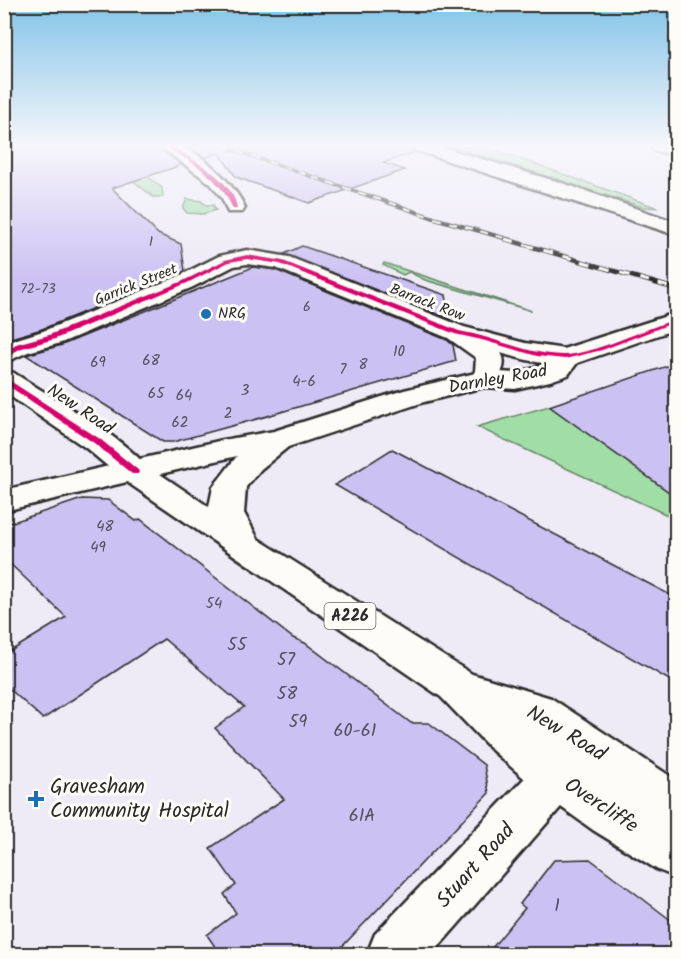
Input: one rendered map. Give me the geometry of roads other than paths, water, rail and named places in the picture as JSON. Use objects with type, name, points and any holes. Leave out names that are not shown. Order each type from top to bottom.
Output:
[{"type":"main road","points":[[227,191],[231,195],[235,208]]},
{"type":"main road","points":[[566,191],[676,229]]},
{"type":"main road","name":"Garrick Street","points":[[4,355],[20,346],[52,337],[185,282],[227,261],[247,257],[281,261]]},
{"type":"main road","name":"Barrack Row","points":[[281,261],[457,333],[485,351],[490,357],[489,371],[484,379]]},
{"type":"main road","name":"Darnley Road","points":[[279,440],[414,396],[484,379],[515,381],[540,375],[558,369],[567,357],[673,324]]},
{"type":"main road","name":"Barrack Row","points":[[457,333],[474,335],[522,351],[567,357]]},
{"type":"main road","name":"New Road","points":[[4,379],[97,441],[135,472],[244,547],[456,685],[509,738],[557,777]]},
{"type":"main road","points":[[4,501],[135,472],[223,449],[279,440]]},
{"type":"main road","points":[[244,547],[226,510],[228,491],[234,477],[244,466],[279,440]]},
{"type":"main road","name":"New Road","points":[[456,685],[535,711],[673,803]]},
{"type":"main road","name":"Overcliffe","points":[[557,777],[610,814],[676,853]]},
{"type":"main road","name":"Stuart Road","points":[[395,954],[557,777]]},
{"type":"railway","points":[[354,191],[434,218],[511,240]]},
{"type":"railway","points":[[505,239],[676,289]]},
{"type":"place","name":"NRG","points":[[206,314]]},
{"type":"place","name":"Gravesham Community Hospital","points":[[36,799]]}]
